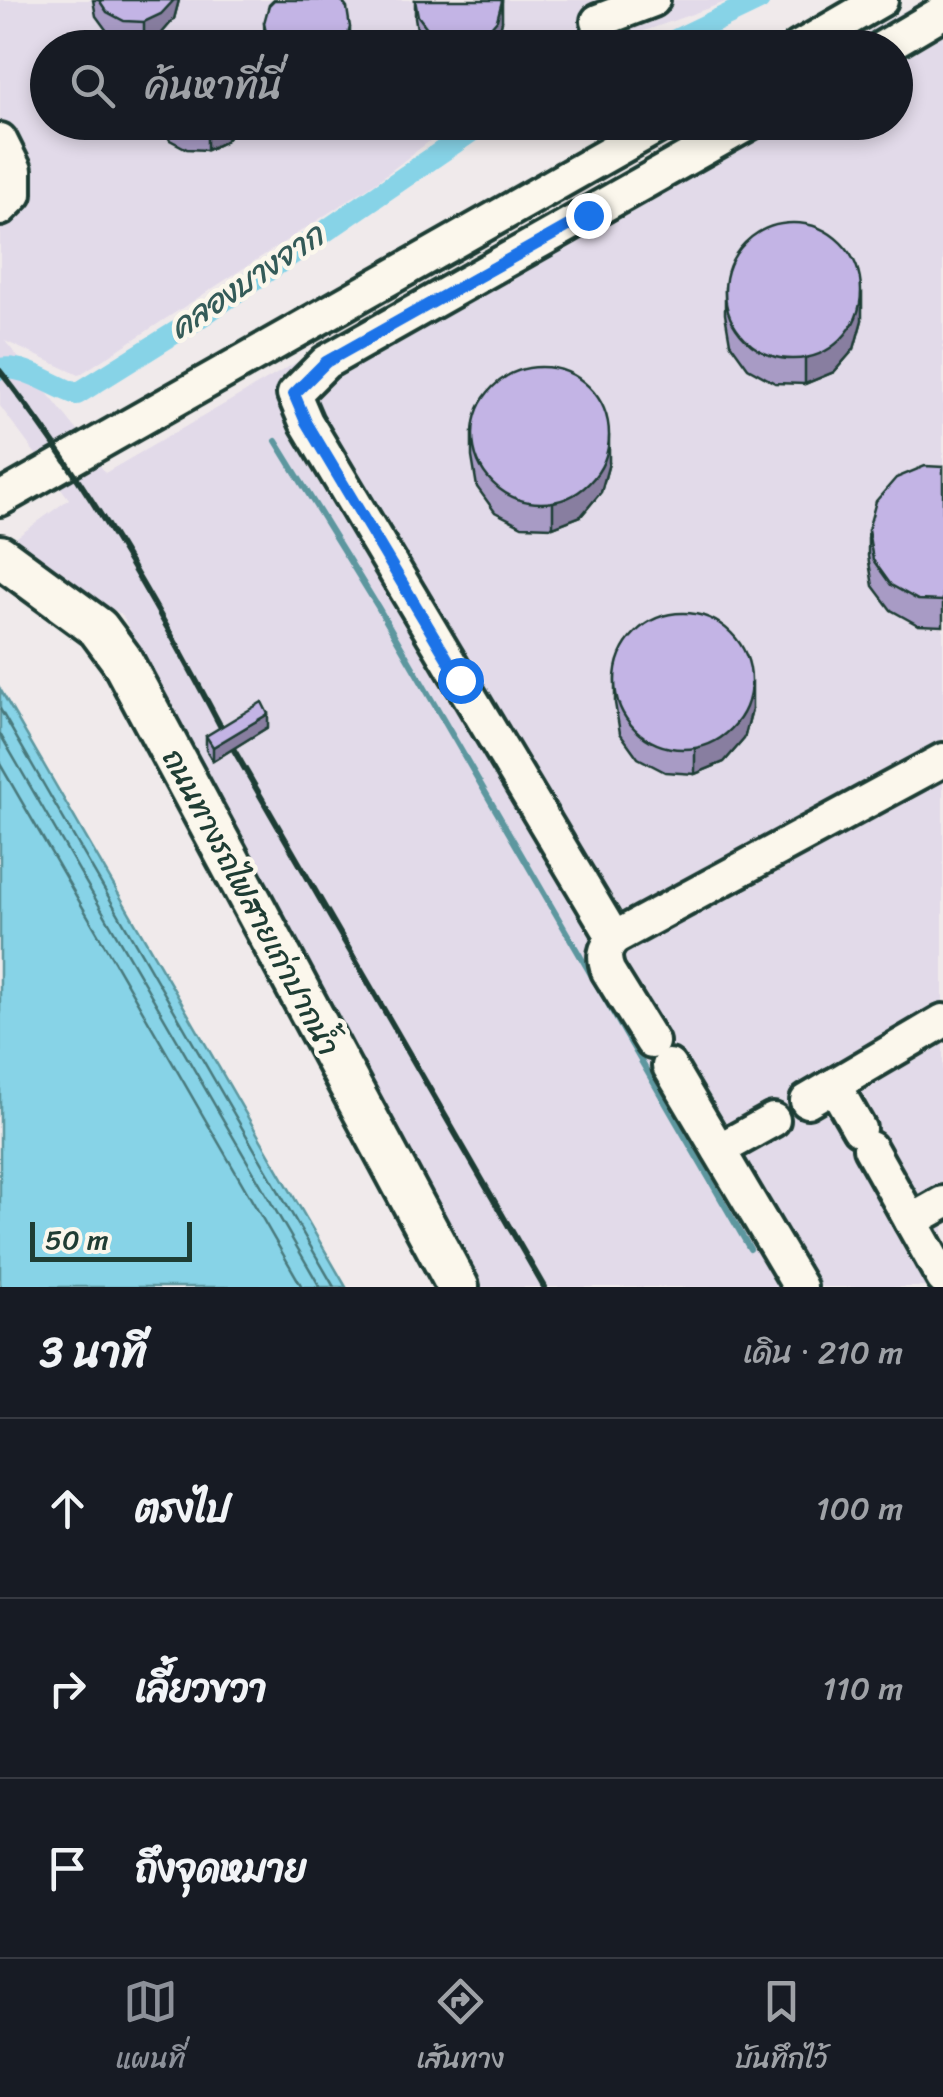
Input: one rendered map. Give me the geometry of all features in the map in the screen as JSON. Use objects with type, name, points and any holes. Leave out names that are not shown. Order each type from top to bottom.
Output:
[{"type":"main road","name":"ถนนทางรถไฟสายเก่าปากน้ำ","points":[[0,556],[98,628],[121,659],[458,1287]]},
{"type":"street","points":[[598,20],[653,0]]},
{"type":"street","points":[[829,30],[881,0]]},
{"type":"street","points":[[912,30],[943,12]]},
{"type":"street","points":[[0,140],[16,170],[15,194],[0,209]]},
{"type":"street","points":[[0,499],[633,140]]},
{"type":"street","points":[[614,938],[306,422],[294,394],[326,362],[719,140]]},
{"type":"street","points":[[800,1287],[608,970],[604,959],[607,946],[614,938],[943,760]]},
{"type":"street","points":[[943,1022],[820,1093],[865,1139],[943,1278]]},
{"type":"street","points":[[719,1150],[773,1120]]},
{"type":"street","points":[[911,1221],[943,1203]]},
{"type":"shaded area","points":[[0,0],[731,0],[647,30],[30,30],[30,140],[431,140],[375,183],[79,375],[5,341],[78,431],[105,473],[682,140],[913,140],[913,30],[871,30],[923,0],[943,0],[943,1287],[473,1287],[122,615],[6,545],[69,499],[0,406]]},
{"type":"water","points":[[0,689],[346,1287],[0,1287]]},
{"type":"building","points":[[99,0],[174,0],[161,14],[144,22],[124,21],[107,12]]},
{"type":"building","points":[[274,0],[341,0],[347,8],[349,30],[265,30],[269,5]]},
{"type":"building","points":[[415,0],[502,0],[497,20],[488,30],[428,30],[418,16]]},
{"type":"building","points":[[793,223],[819,229],[841,243],[855,265],[861,291],[855,317],[841,339],[819,353],[793,359],[767,353],[745,339],[731,317],[725,291],[731,265],[745,243],[767,229]]},
{"type":"building","points":[[541,367],[567,373],[589,387],[603,409],[609,435],[603,461],[589,483],[567,497],[541,503],[515,497],[493,483],[479,461],[473,435],[479,409],[493,387],[515,373]]},
{"type":"building","points":[[925,466],[943,467],[943,601],[918,600],[891,585],[873,560],[868,530],[876,501],[896,478]]},
{"type":"building","points":[[683,613],[709,619],[731,633],[745,655],[751,681],[745,707],[731,729],[709,743],[683,749],[657,743],[635,729],[621,707],[615,681],[621,655],[635,633],[657,619]]},
{"type":"building","points":[[262,702],[268,714],[213,747],[206,736]]},
{"type":"waterway","name":"คลองบางจาก","points":[[696,30],[759,0]]},
{"type":"waterway","name":"คลองบางจาก","points":[[0,369],[29,373],[77,394],[197,319],[459,140]]},
{"type":"waterway","points":[[276,441],[378,607],[750,1249]]},
{"type":"railway","points":[[0,371],[62,456],[120,546],[544,1287]]},
{"type":"route","points":[[460,680],[306,422],[294,394],[326,362],[588,215]]}]
